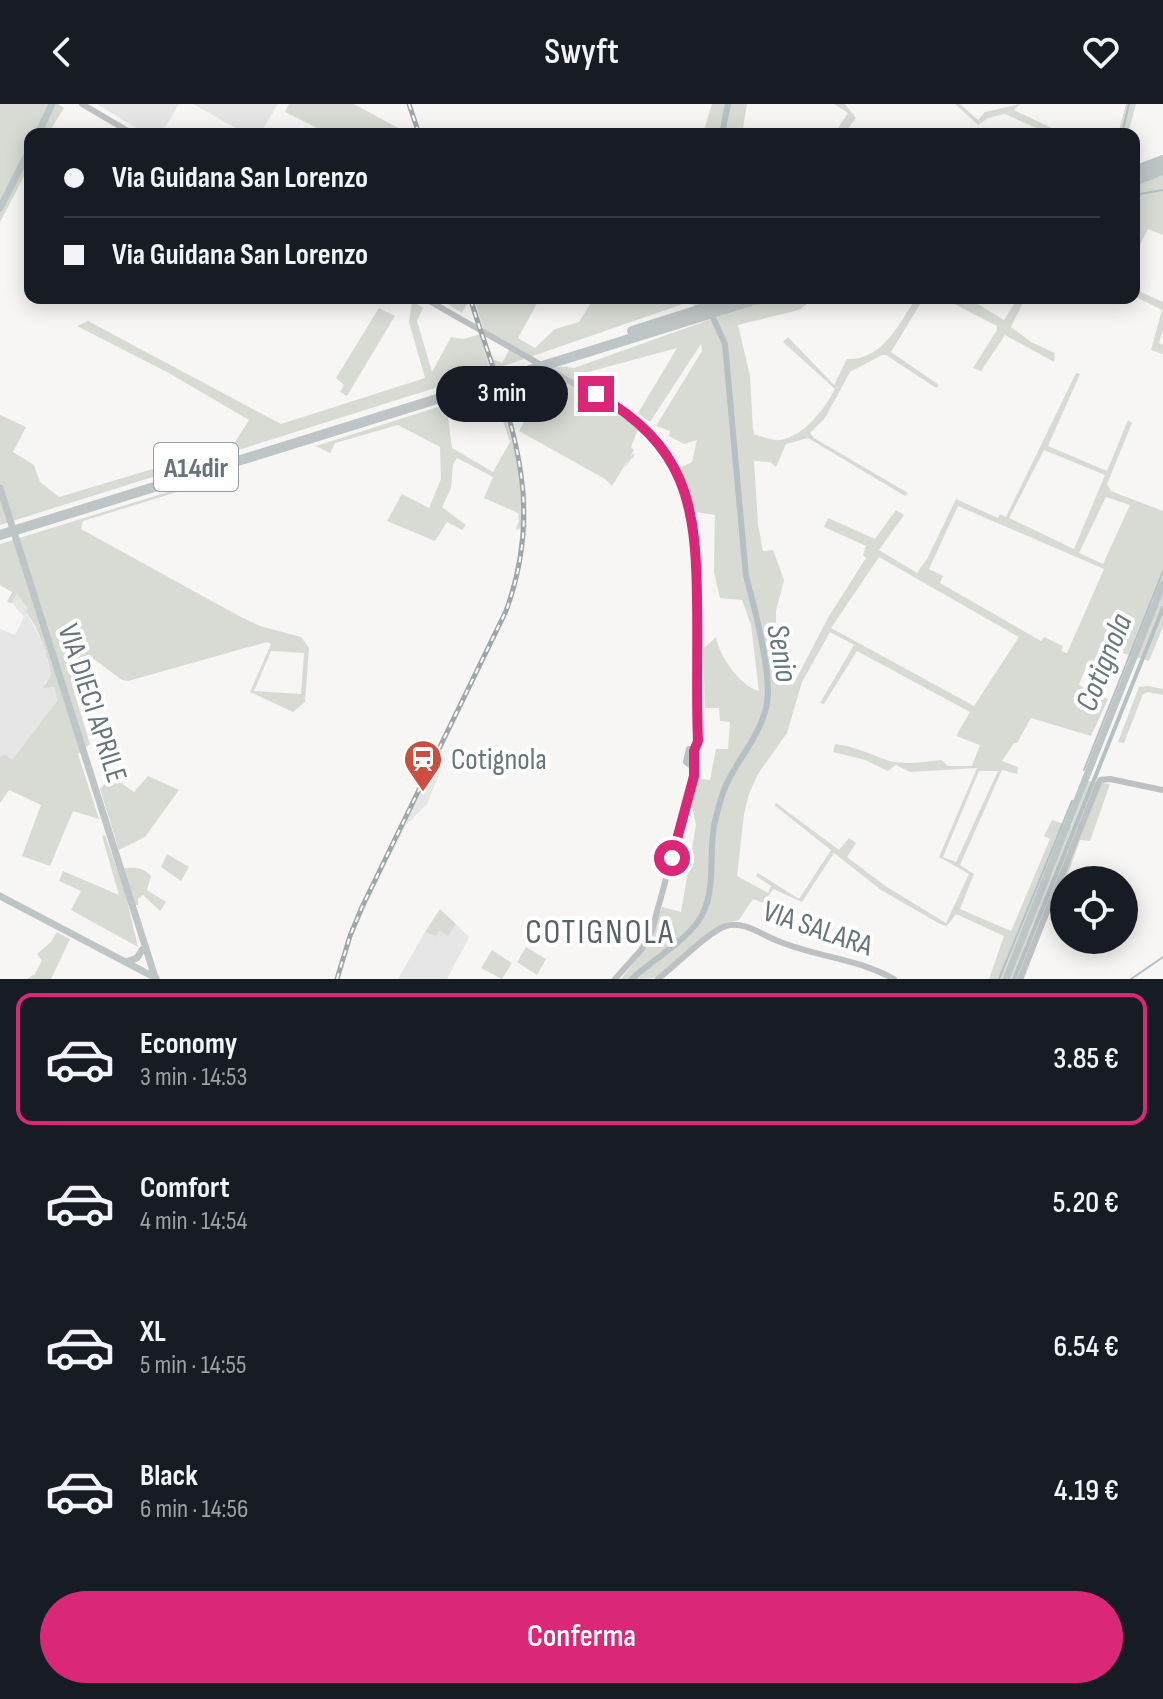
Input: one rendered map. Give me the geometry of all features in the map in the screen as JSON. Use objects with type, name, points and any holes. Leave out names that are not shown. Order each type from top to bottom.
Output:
[{"type":"highway","points":[[1140,169],[1163,160]]},
{"type":"highway","points":[[1140,179],[1163,170]]},
{"type":"highway","name":"A14dir","points":[[0,529],[727,304]]},
{"type":"highway","name":"A14dir","points":[[0,537],[393,409]]},
{"type":"main road","points":[[41,128],[55,104]]},
{"type":"main road","points":[[0,208],[24,161]]},
{"type":"main road","name":"VIA DIECI APRILE","points":[[0,488],[144,952],[157,978]]},
{"type":"main road","points":[[1006,977],[1163,584]]},
{"type":"main road","points":[[0,896],[157,978]]},
{"type":"main road","points":[[126,962],[144,952]]},
{"type":"main road","points":[[138,968],[144,952]]},
{"type":"street","points":[[82,105],[122,128]]},
{"type":"street","points":[[436,304],[634,418],[650,434],[679,476],[694,523],[697,554],[697,729],[692,750],[686,752],[691,764],[692,781],[647,941],[615,979]]},
{"type":"street","points":[[1020,979],[1100,780],[1110,779],[1163,790]]},
{"type":"street","name":"VIA SALARA","points":[[658,979],[727,925],[743,926],[797,949],[862,964],[894,979]]},
{"type":"shaded area","points":[[0,104],[58,104],[64,108],[52,128],[24,128],[24,176],[0,222]]},
{"type":"shaded area","points":[[97,104],[179,104],[165,128],[136,128]]},
{"type":"shaded area","points":[[193,104],[278,104],[264,128],[235,128]]},
{"type":"shaded area","points":[[289,104],[354,104],[398,128],[317,128],[285,112]]},
{"type":"shaded area","points":[[712,104],[747,104],[743,128],[705,128]]},
{"type":"shaded area","points":[[834,104],[845,104],[856,118],[848,128],[838,128],[848,113]]},
{"type":"shaded area","points":[[955,104],[960,104],[978,120],[985,112],[1020,104],[1014,110],[1052,128],[1036,128],[1005,114],[988,118],[978,125]]},
{"type":"shaded area","points":[[1126,104],[1136,104],[1130,128],[1120,128]]},
{"type":"shaded area","points":[[1163,175],[1163,235],[1148,229],[1140,245],[1140,184]]},
{"type":"shaded area","points":[[1140,292],[1163,302],[1163,330],[1159,343],[1163,345],[1163,354],[1151,350],[1162,310],[1140,299]]},
{"type":"shaded area","points":[[412,304],[423,308],[417,321],[432,372],[451,337],[464,339],[480,334],[489,371],[0,525],[0,415],[26,427],[13,452],[34,465],[40,482],[59,497],[213,451],[223,444],[235,442],[249,420],[167,372],[77,326],[88,321],[281,424],[425,378],[409,322]]},
{"type":"shaded area","points":[[448,304],[467,304],[462,313]]},
{"type":"shaded area","points":[[471,304],[476,304],[495,369],[489,371]]},
{"type":"shaded area","points":[[476,304],[537,304],[518,338],[535,348],[555,329],[579,322],[590,304],[683,304],[495,369],[493,359],[502,363],[509,350],[486,337]]},
{"type":"shaded area","points":[[758,304],[807,304],[799,310],[738,325],[750,376],[753,430],[755,435],[780,440],[805,427],[835,389],[783,342],[788,337],[834,385],[847,359],[870,354],[880,347],[912,304],[920,304],[891,352],[939,385],[936,388],[882,355],[850,372],[825,418],[810,433],[908,493],[905,496],[808,438],[786,444],[776,467],[770,462],[754,461],[763,551],[773,550],[784,580],[776,611],[776,630],[790,684],[793,685],[829,616],[866,558],[863,555],[866,546],[824,527],[828,518],[875,539],[896,510],[904,515],[879,550],[917,573],[956,499],[998,518],[1000,514],[1006,517],[1076,373],[1080,374],[1048,446],[1107,471],[1128,420],[1132,423],[1107,484],[1111,491],[1163,511],[1163,627],[1149,661],[1112,650],[1105,671],[1086,667],[1079,685],[1108,699],[1091,736],[1031,718],[1002,761],[1018,767],[1017,774],[1002,770],[960,865],[974,874],[960,909],[1011,931],[1050,839],[1044,836],[1052,820],[1071,826],[1088,781],[1110,784],[1090,841],[1080,840],[1071,866],[1050,866],[1050,910],[1024,979],[989,979],[1004,936],[956,914],[947,926],[940,924],[881,890],[834,853],[802,902],[773,889],[764,903],[753,899],[739,920],[727,923],[706,936],[659,977],[621,979],[649,943],[662,907],[681,912],[696,825],[691,801],[696,778],[710,780],[716,749],[728,749],[730,722],[720,721],[719,708],[705,708],[703,649],[716,637],[721,653],[732,670],[745,684],[759,691],[751,625],[742,600],[720,598],[714,572],[715,515],[696,512],[679,468],[692,462],[697,440],[684,444],[669,436],[670,431],[656,426],[702,351],[701,344],[650,422],[638,413],[677,348],[577,375],[577,378],[621,402],[615,413],[638,429],[631,447],[634,450],[630,457],[634,453],[634,457],[623,470],[629,458],[612,486],[605,479],[519,431],[548,378],[537,373],[555,367],[574,368]],"holes":[[[1044,450],[1105,475],[1074,549],[1009,518]],[[1106,497],[1130,505],[1103,564],[1079,553]],[[958,506],[1104,569],[1067,653],[1061,651],[1063,646],[1044,637],[1041,641],[940,583],[943,576],[929,569]],[[879,557],[1019,637],[974,706],[831,628]],[[830,632],[854,645],[820,703],[824,704],[857,651],[970,712],[956,736],[980,745],[972,766],[948,766],[941,760],[896,762],[835,744],[833,752],[865,760],[888,771],[896,765],[910,772],[977,768],[939,857],[969,874],[946,923],[887,887],[847,857],[856,843],[849,838],[839,850],[776,803],[774,805],[831,850],[799,899],[758,873],[756,876],[771,886],[768,893],[737,876],[749,794],[758,774],[787,733],[802,682]],[[979,771],[998,771],[956,862],[943,857]]]},
{"type":"shaded area","points":[[955,304],[978,304],[1004,320],[1014,304],[1022,304],[1011,327],[1031,342],[1055,353],[1054,362],[1005,335],[981,371],[973,368],[997,326]]},
{"type":"shaded area","points":[[379,308],[395,316],[347,396],[340,392],[344,385],[336,378]]},
{"type":"shaded area","points":[[498,383],[518,447],[527,495],[524,553],[509,610],[506,608],[522,547],[523,497]]},
{"type":"shaded area","points":[[497,388],[518,463],[523,527],[516,530],[518,513],[484,498],[493,477],[457,458],[453,464],[451,488],[442,507],[466,525],[462,530],[447,522],[435,541],[387,521],[402,494],[429,508],[441,479],[440,447],[398,425],[335,443],[330,453],[316,446]],"holes":[[[496,400],[510,442],[493,472],[452,448],[448,417],[453,409]]]},
{"type":"shaded area","points":[[239,470],[234,479],[226,477],[83,521],[81,529],[239,616],[260,626],[301,637],[309,648],[305,702],[293,712],[250,692],[271,644],[267,642],[128,681],[122,680],[91,657],[80,667],[85,673],[72,685],[90,744],[78,754],[99,819],[73,811],[50,866],[22,856],[41,805],[9,790],[0,803],[0,758],[4,754],[12,760],[57,701],[54,687],[43,688],[51,675],[45,650],[26,612],[27,607],[17,594],[12,603],[7,602],[12,592],[0,585],[0,544]],"holes":[[[271,651],[304,653],[301,694],[254,691]]]},
{"type":"shaded area","points":[[17,594],[27,607],[26,612],[44,645],[51,675],[44,684],[54,687],[57,701],[11,761],[0,758],[0,629],[15,635],[24,617],[12,603]]},
{"type":"shaded area","points":[[504,613],[507,615],[435,764],[441,769],[427,804],[406,825],[389,859],[385,858]]},
{"type":"shaded area","points":[[1139,687],[1163,689],[1163,695],[1143,694],[1124,743],[1118,742]]},
{"type":"shaded area","points":[[148,776],[179,790],[145,837],[119,850],[100,789],[110,778],[114,778],[134,792]]},
{"type":"shaded area","points":[[105,835],[117,869],[135,868],[147,872],[151,876],[147,890],[166,902],[160,911],[143,895],[138,899],[138,905],[128,905],[138,947],[71,910],[81,891],[59,881],[63,871],[119,895],[102,836]]},
{"type":"shaded area","points":[[167,854],[189,867],[181,881],[161,867]]},
{"type":"shaded area","points":[[383,862],[386,864],[353,934],[339,979],[336,979],[349,936]]},
{"type":"shaded area","points":[[440,909],[456,924],[448,936],[439,931],[436,937],[425,932]]},
{"type":"shaded area","points":[[456,924],[469,937],[447,979],[398,979],[425,932],[435,937],[439,931],[448,935]]},
{"type":"shaded area","points":[[57,932],[70,939],[51,979],[27,979],[35,974],[42,960],[37,954]]},
{"type":"shaded area","points":[[526,947],[546,959],[537,975],[517,962]]},
{"type":"shaded area","points":[[492,950],[512,963],[502,979],[481,968]]},
{"type":"waterway","name":"Senio","points":[[723,128],[728,104]]},
{"type":"waterway","points":[[1123,128],[1129,104]]},
{"type":"waterway","points":[[1140,194],[1163,190]]},
{"type":"waterway","name":"Senio","points":[[632,979],[682,938],[704,911],[710,886],[713,834],[721,798],[760,725],[767,703],[765,658],[746,576],[725,344],[707,304]]},
{"type":"waterway","name":"Cotignola","points":[[1084,770],[1163,571]]},
{"type":"waterway","points":[[1014,979],[1163,608]]},
{"type":"waterway","name":"Cotignola","points":[[999,979],[1072,801]]},
{"type":"waterway","points":[[1131,979],[1163,957]]},
{"type":"railway","points":[[409,104],[417,128]]},
{"type":"railway","points":[[337,979],[362,907],[506,611],[518,569],[523,528],[523,490],[517,452],[472,304]]},
{"type":"place","name":"Cotignola","points":[[423,793]]},
{"type":"district","name":"COTIGNOLA","points":[[600,931]]},
{"type":"route","points":[[596,394],[634,418],[650,434],[679,476],[694,523],[697,554],[698,744],[694,751],[694,776],[672,858]]}]
